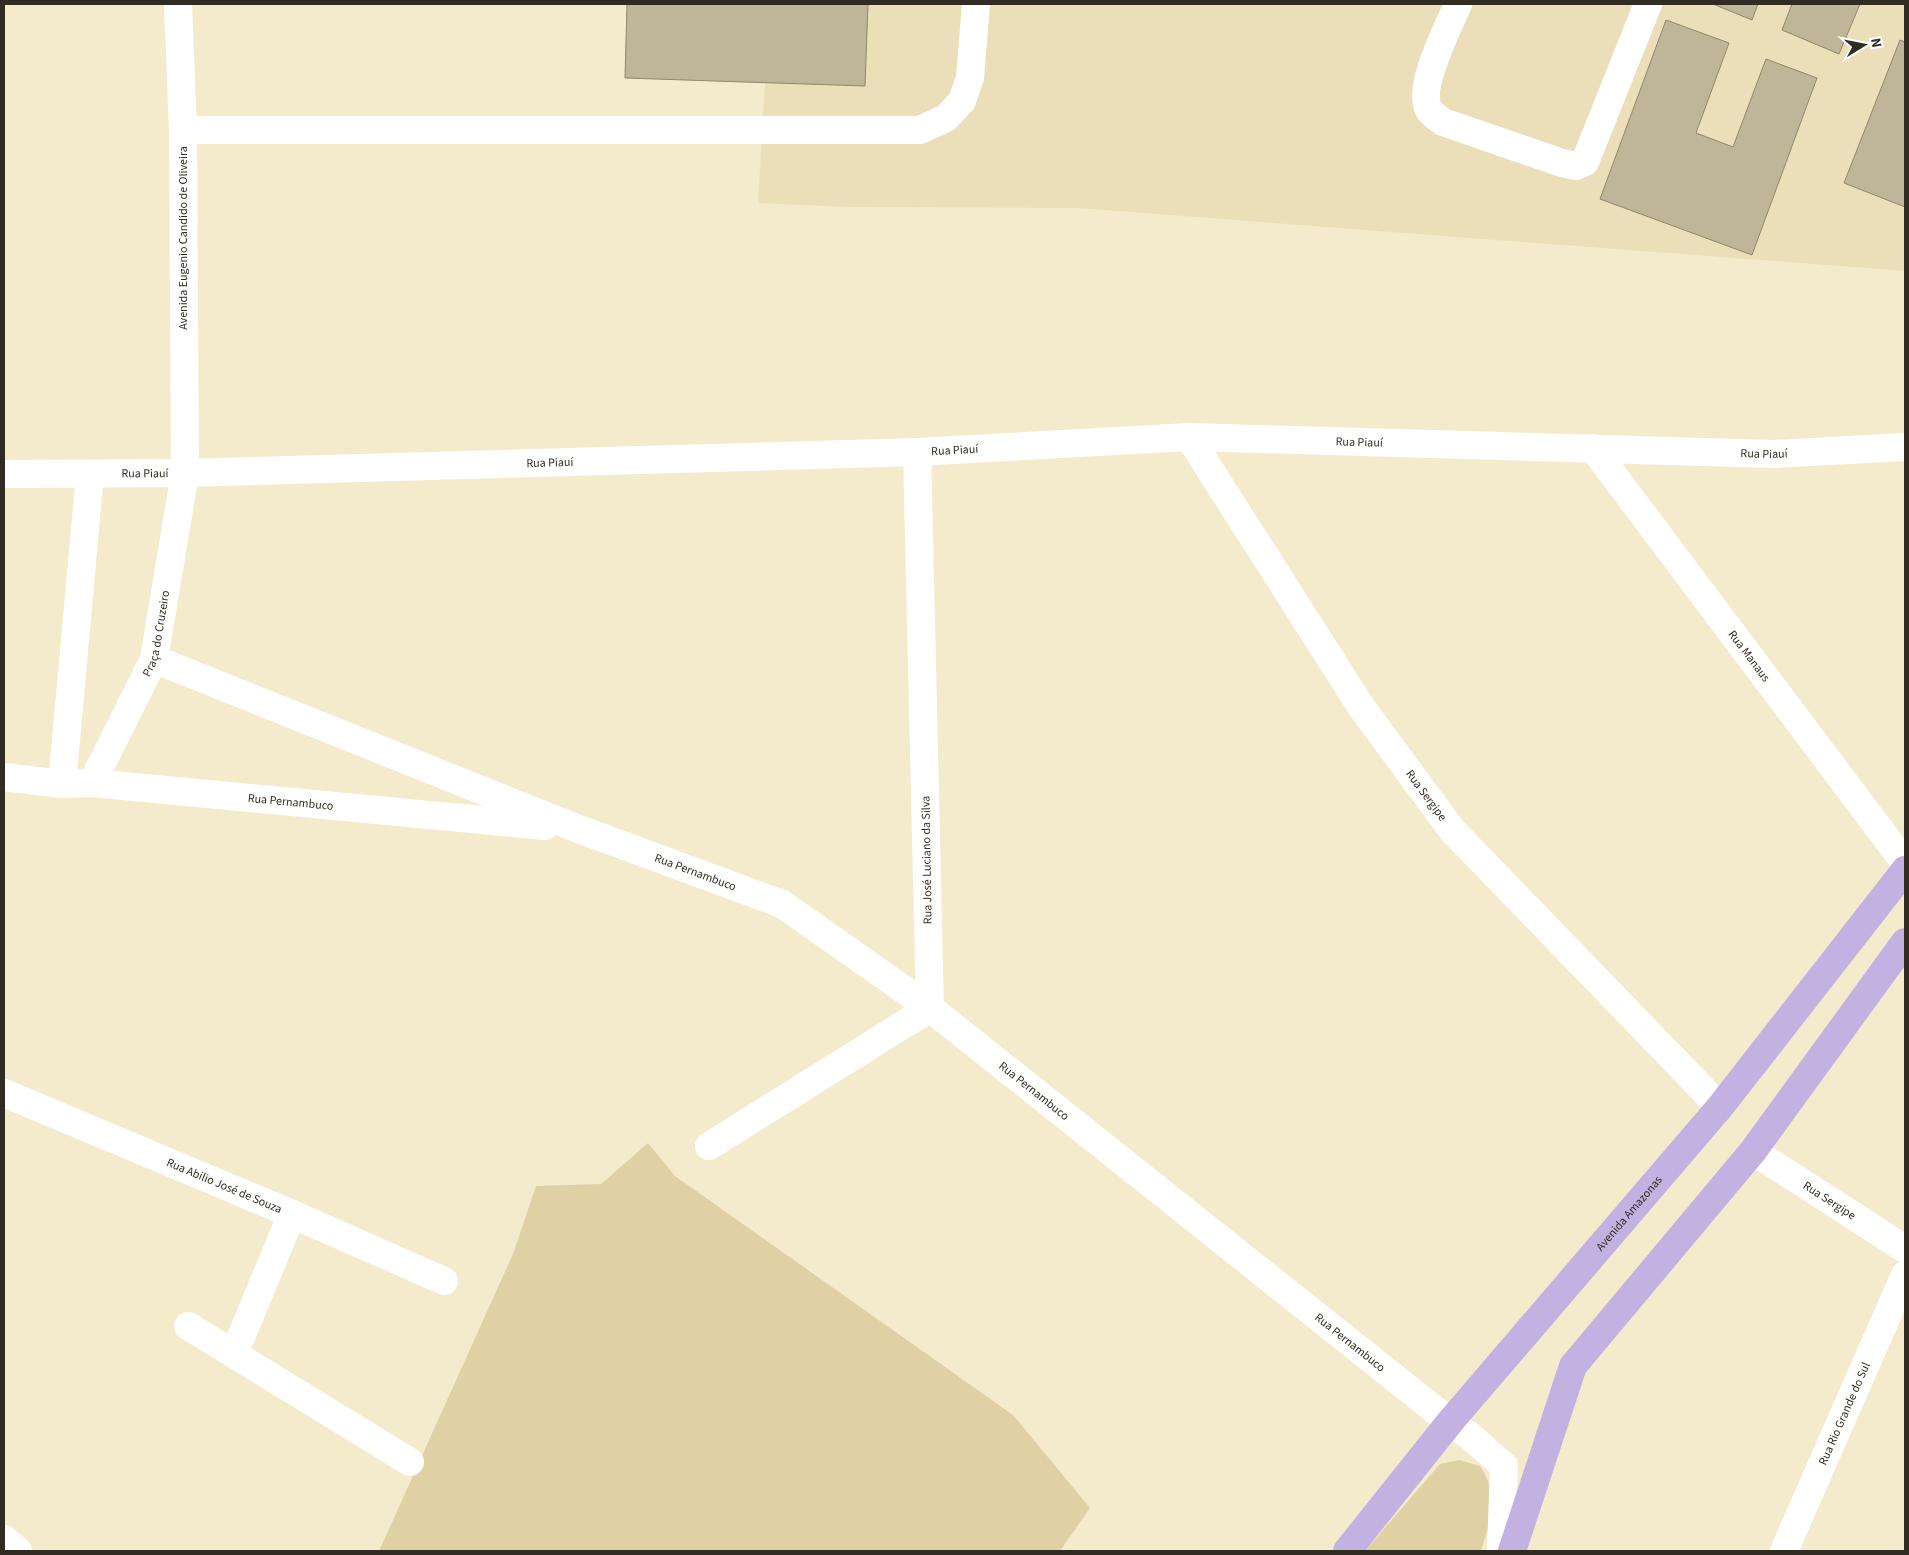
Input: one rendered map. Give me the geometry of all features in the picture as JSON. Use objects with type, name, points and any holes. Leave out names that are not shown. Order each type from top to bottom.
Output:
[{"type":"main road","name":"Avenida Amazonas","points":[[1347,1551],[1450,1422],[1720,1108],[1905,870]]},
{"type":"main road","points":[[1512,1551],[1573,1366],[1754,1151],[1905,942]]},
{"type":"street","name":"Avenida Eugenio Candido de Oliveira","points":[[178,4],[183,130],[185,473]]},
{"type":"street","points":[[183,130],[920,130],[946,118],[962,101],[970,78],[976,4]]},
{"type":"street","points":[[1458,4],[1427,77],[1425,94],[1429,110],[1443,122],[1562,163],[1576,166],[1585,162],[1648,4]]},
{"type":"street","name":"Rua Piauí","points":[[4,474],[185,473],[917,452],[1189,437],[1773,454],[1905,447]]},
{"type":"street","name":"Rua Sergipe","points":[[1189,437],[1362,708],[1452,830],[1720,1108]]},
{"type":"street","name":"Rua Manaus","points":[[1593,448],[1905,863]]},
{"type":"street","name":"Rua José Luciano da Silva","points":[[917,452],[930,1008]]},
{"type":"street","name":"Praça do Cruzeiro","points":[[92,783],[154,659],[185,473]]},
{"type":"street","points":[[62,784],[90,474]]},
{"type":"street","name":"Rua Pernambuco","points":[[154,659],[576,828],[782,904],[930,1008],[1470,1436],[1504,1466],[1501,1551]]},
{"type":"street","name":"Rua Pernambuco","points":[[4,777],[62,784],[92,783],[576,828]]},
{"type":"street","points":[[709,1146],[930,1008]]},
{"type":"street","name":"Rua Abilio José de Souza","points":[[4,1093],[292,1214],[444,1281]]},
{"type":"street","name":"Rua Sergipe","points":[[1754,1151],[1905,1250]]},
{"type":"street","points":[[234,1354],[292,1214]]},
{"type":"street","name":"Rua Rio Grande do Sul","points":[[1784,1551],[1905,1275]]},
{"type":"street","points":[[188,1326],[410,1462]]},
{"type":"street","points":[[4,1539],[18,1551]]},
{"type":"shaded area","points":[[627,4],[1905,4],[1905,271],[1078,208],[849,207],[758,203],[765,83],[625,78]]},
{"type":"shaded area","points":[[648,1143],[675,1176],[1013,1415],[1090,1508],[1060,1551],[379,1551],[513,1254],[536,1186],[601,1184]]},
{"type":"shaded area","points":[[1459,1460],[1480,1466],[1490,1488],[1492,1498],[1491,1518],[1481,1551],[1365,1551],[1440,1464]]},
{"type":"building","points":[[627,4],[868,4],[865,86],[625,78]]},
{"type":"building","points":[[1713,4],[1758,4],[1752,20]]},
{"type":"building","points":[[1792,4],[1860,4],[1839,54],[1782,30]]},
{"type":"building","points":[[1666,20],[1729,43],[1696,133],[1733,147],[1766,59],[1817,78],[1752,255],[1600,199]]},
{"type":"building","points":[[1900,40],[1905,42],[1905,207],[1844,183]]}]
